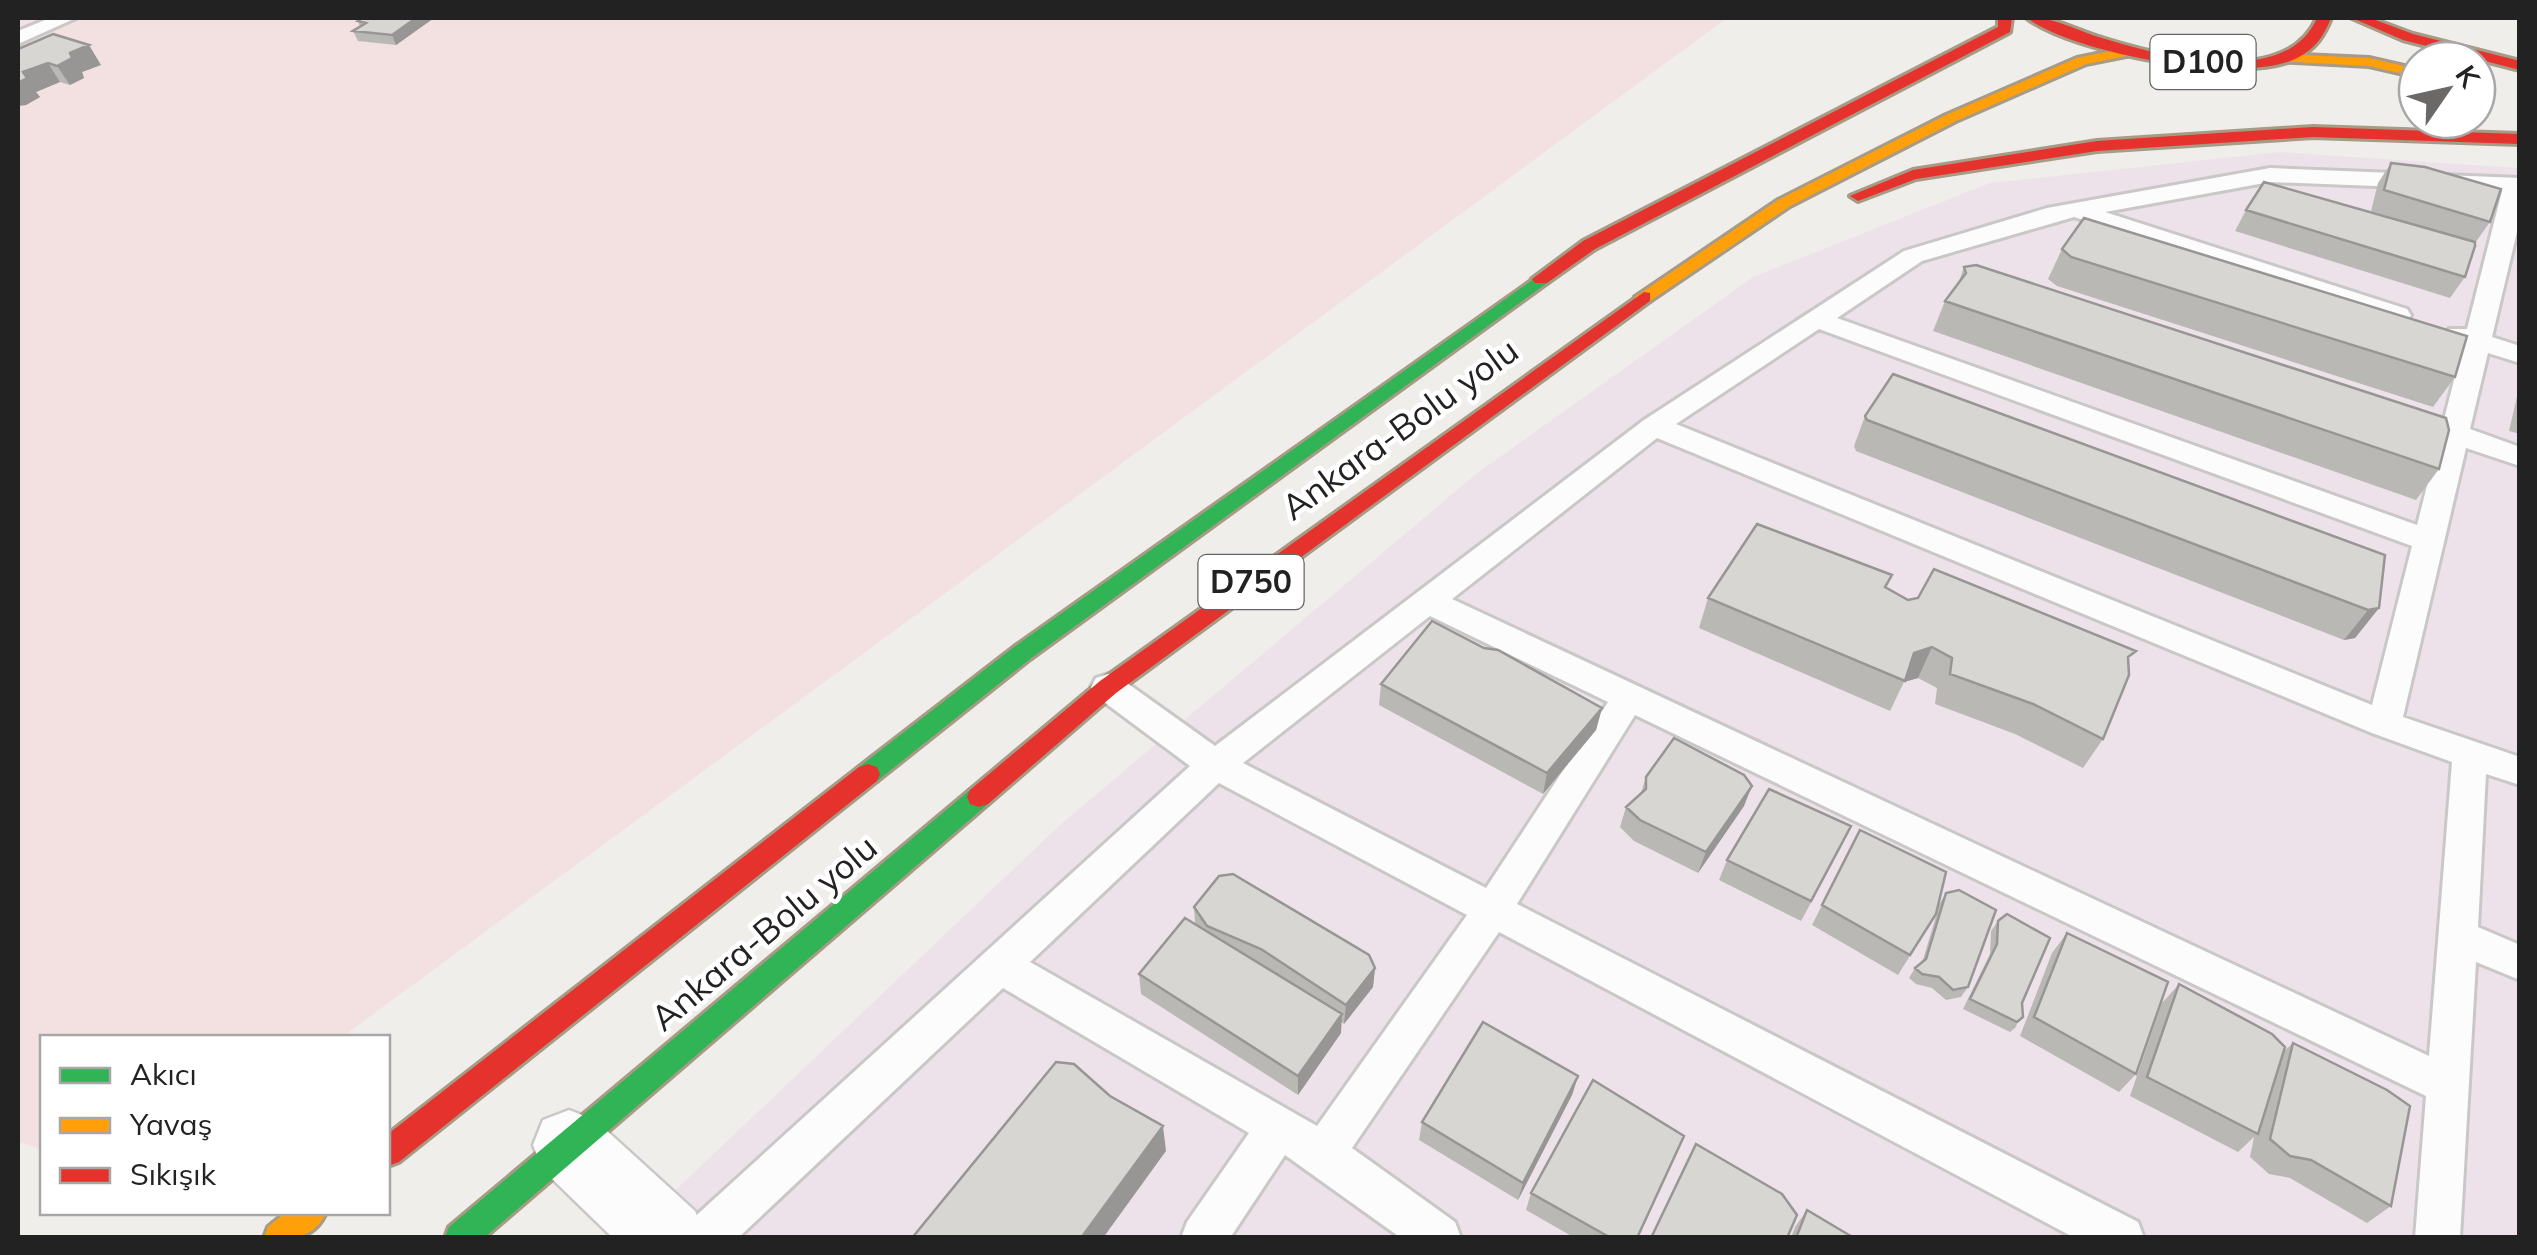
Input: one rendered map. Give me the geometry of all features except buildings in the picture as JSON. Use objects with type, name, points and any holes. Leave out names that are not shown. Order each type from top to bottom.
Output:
[{"type":"main road","name":"Ankara-Bolu yolu","points":[[390,1150],[1022,654],[1589,245],[2005,29],[2005,18]]},
{"type":"main road","name":"D100","points":[[2034,18],[2073,36],[2126,52],[2182,62],[2236,64],[2282,58],[2369,62],[2397,68]]},
{"type":"main road","points":[[2282,58],[2307,47],[2322,34],[2324,18]]},
{"type":"main road","points":[[2360,18],[2408,37],[2520,66]]},
{"type":"main road","name":"Ankara-Bolu yolu","points":[[460,1238],[1108,686],[1593,331],[1784,202],[1951,118],[2082,61],[2126,52]]},
{"type":"main road","points":[[1702,258],[1912,175],[2096,146],[2313,132],[2520,139]]},
{"type":"main road","points":[[279,1238],[306,1215]]},
{"type":"street","points":[[569,1145],[668,1238]]},
{"type":"lane","points":[[18,38],[66,18]]},
{"type":"lane","points":[[705,1238],[1215,765],[1654,426],[1913,256],[2074,210],[2270,174],[2518,185],[2384,724]]},
{"type":"lane","points":[[2074,210],[2520,355]]},
{"type":"lane","points":[[1816,319],[2429,541]]},
{"type":"lane","points":[[1654,426],[2384,724],[2520,770]]},
{"type":"lane","points":[[2455,434],[2520,457]]},
{"type":"lane","points":[[1427,602],[2447,1084]]},
{"type":"lane","points":[[1108,686],[1215,765],[2122,1238]]},
{"type":"lane","points":[[1323,1153],[1493,910],[1628,697]]},
{"type":"lane","points":[[2436,1238],[2470,755]]},
{"type":"lane","points":[[2458,937],[2520,964]]},
{"type":"lane","points":[[999,965],[1323,1153],[1439,1238]]},
{"type":"lane","points":[[1203,1238],[1279,1127]]},
{"type":"shaded area","points":[[18,18],[1727,18],[345,1035],[40,1035],[40,1148],[18,1142]]},
{"type":"shaded area","points":[[2279,152],[2519,168],[2519,1237],[625,1238],[1061,824],[1476,474],[1753,277],[1990,183]]},
{"type":"traffic: fast","points":[[868,774],[1022,653],[1541,279]]},
{"type":"traffic: fast","points":[[460,1238],[979,797]]},
{"type":"traffic: slow","points":[[1644,297],[1784,203],[1951,118],[2082,61],[2126,52]]},
{"type":"traffic: slow","points":[[2281,58],[2369,62],[2397,68]]},
{"type":"traffic: slow","points":[[279,1238],[307,1215]]},
{"type":"traffic: jam","points":[[1541,279],[1589,245],[2005,29],[2005,18]]},
{"type":"traffic: jam","points":[[2034,18],[2135,52],[2219,65],[2257,64],[2290,56],[2314,39],[2324,18]]},
{"type":"traffic: jam","points":[[2359,18],[2408,37],[2520,66]]},
{"type":"traffic: jam","points":[[1858,196],[1913,175],[2097,146],[2313,132],[2520,139]]},
{"type":"traffic: jam","points":[[979,797],[1108,687],[1644,297]]},
{"type":"traffic: jam","points":[[390,1150],[868,774]]}]
